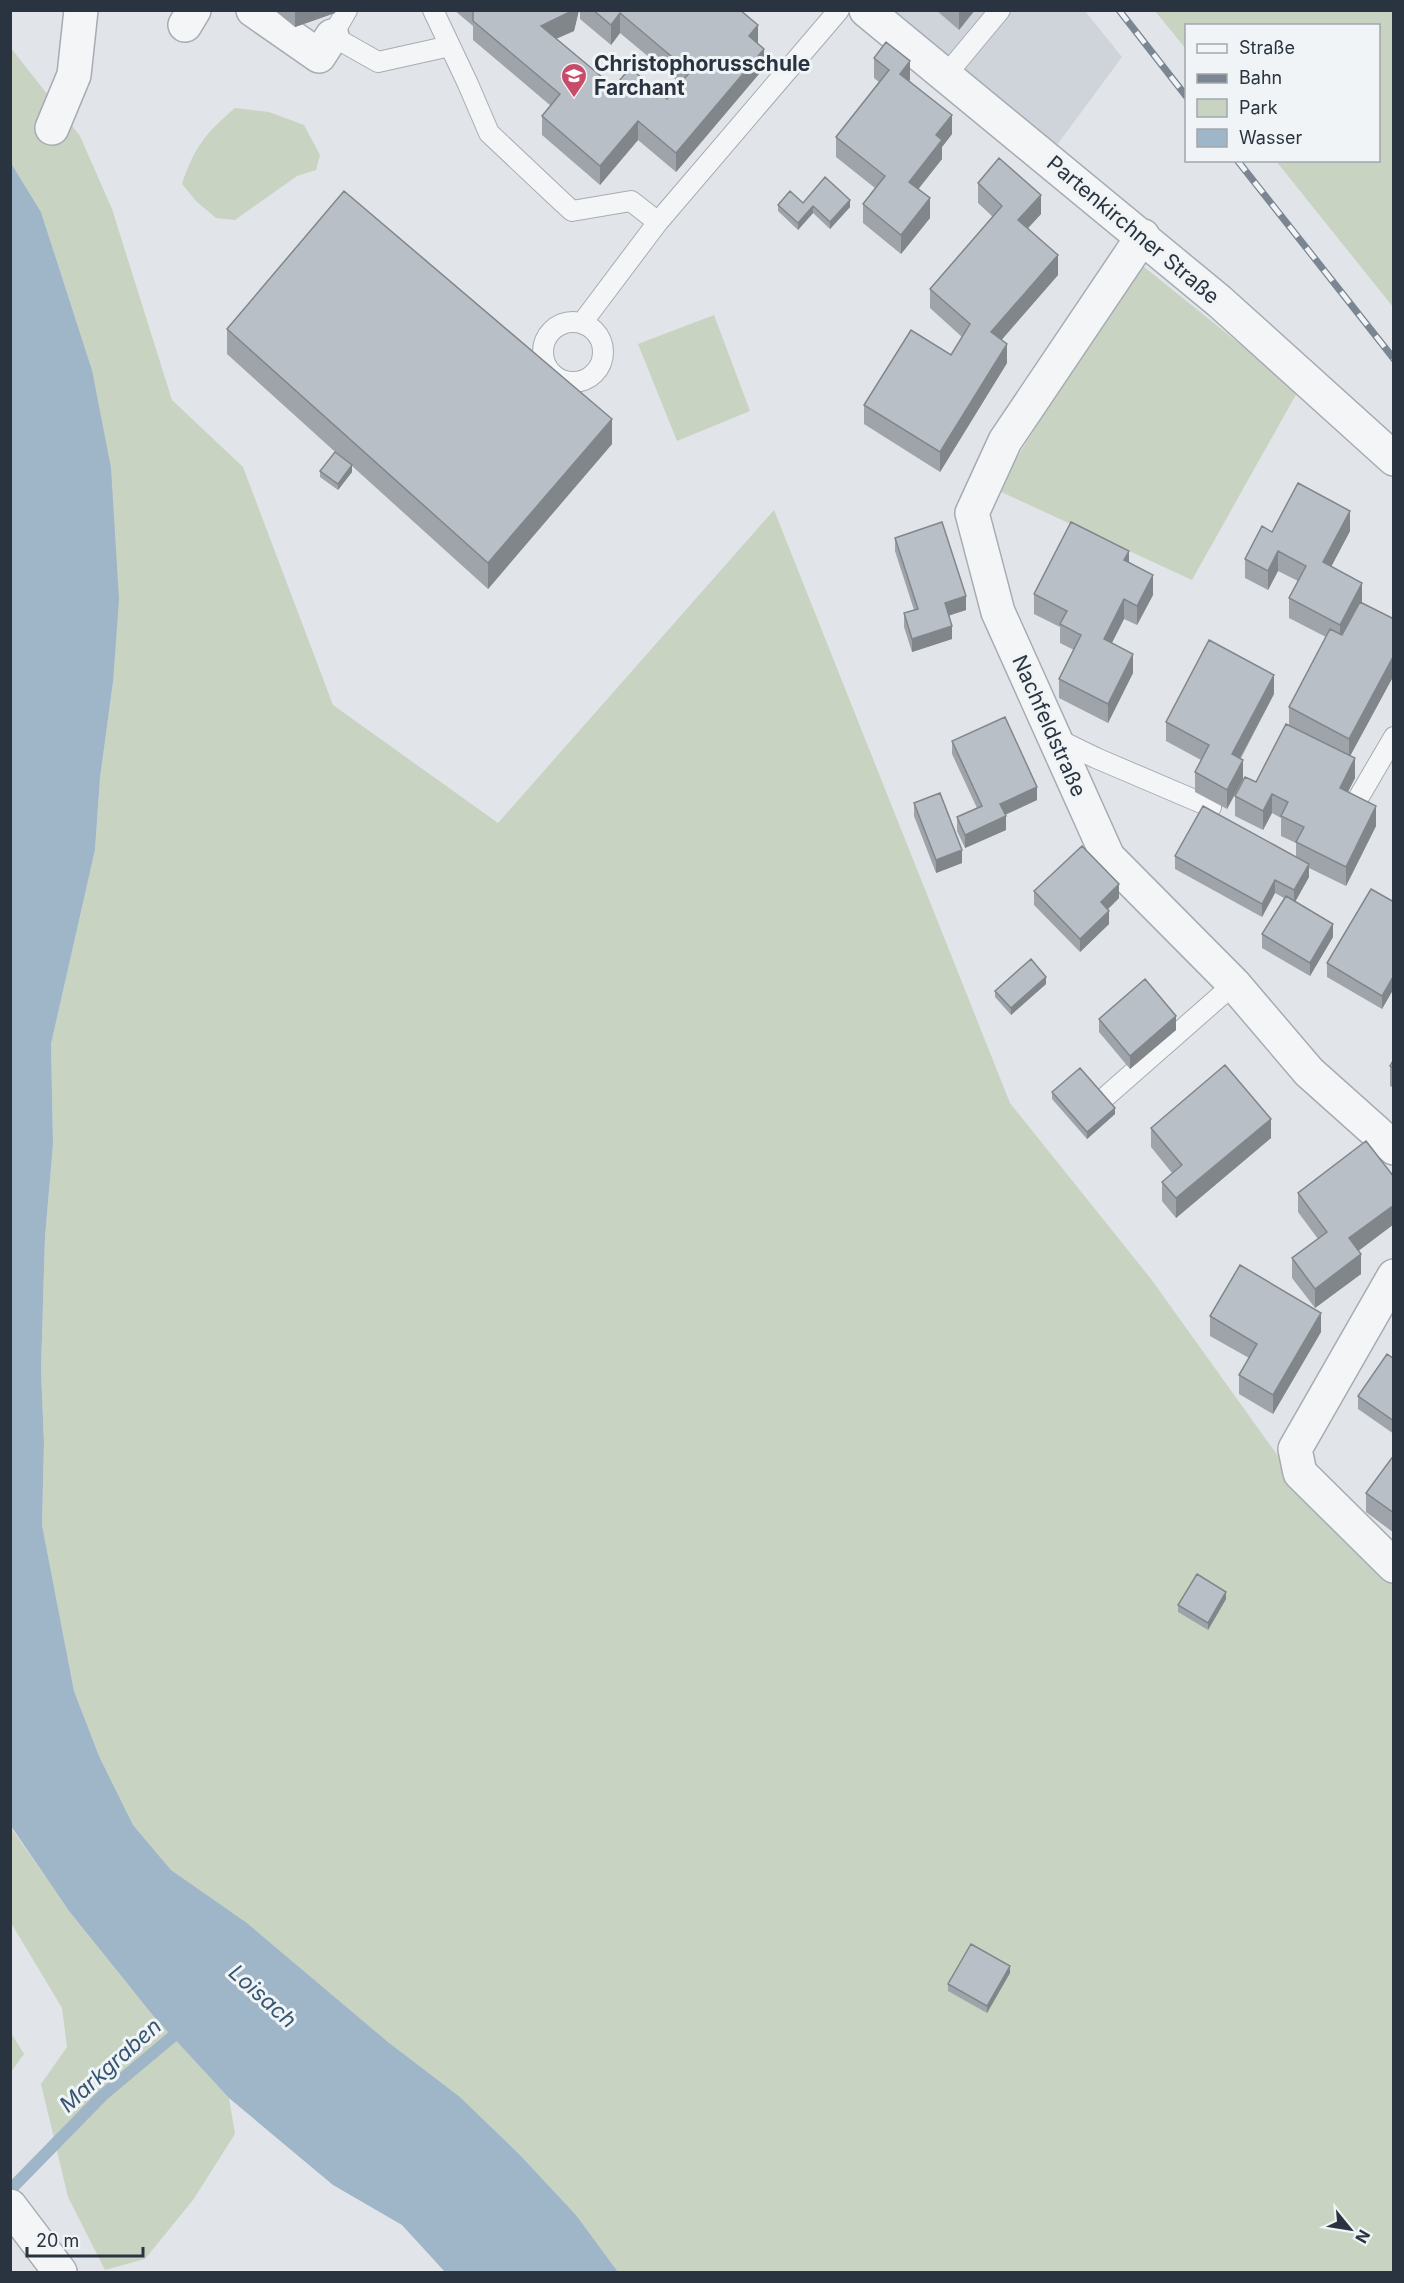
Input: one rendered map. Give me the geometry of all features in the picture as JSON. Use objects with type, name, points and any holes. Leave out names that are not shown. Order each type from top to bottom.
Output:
[{"type":"street","points":[[52,128],[74,75],[81,10]]},
{"type":"street","points":[[253,10],[319,56],[339,23]]},
{"type":"street","name":"Partenkirchner Straße","points":[[866,10],[1143,236],[1298,371],[1394,459]]},
{"type":"street","name":"Nachfeldstraße","points":[[1143,236],[1005,441],[972,513],[998,612],[1108,857],[1234,984],[1309,1072],[1394,1148]]},
{"type":"street","points":[[1394,1276],[1295,1449],[1300,1473],[1394,1566]]},
{"type":"street","points":[[18,2218],[60,2272]]},
{"type":"lane","points":[[433,10],[489,134],[572,211],[631,201],[658,222]]},
{"type":"lane","points":[[582,323],[658,222],[839,10]]},
{"type":"lane","points":[[945,75],[1000,10]]},
{"type":"lane","points":[[339,23],[378,62],[450,46]]},
{"type":"lane","points":[[1356,802],[1394,737]]},
{"type":"lane","points":[[1054,738],[1211,807]]},
{"type":"lane","points":[[1102,1100],[1234,984]]},
{"type":"shaded area","points":[[854,11],[1085,11],[1122,57],[1040,168]]},
{"type":"green space","points":[[1155,11],[1393,11],[1393,307],[1277,162],[1380,162],[1380,24],[1185,24],[1185,48]]},
{"type":"green space","points":[[11,48],[80,136],[112,209],[172,400],[243,467],[333,705],[498,823],[774,510],[1010,1103],[1151,1279],[1278,1456],[1287,1483],[1393,1582],[1393,2272],[618,2272],[576,2215],[520,2155],[460,2097],[388,2042],[247,1923],[171,1870],[133,1825],[99,1756],[74,1691],[42,1525],[44,1443],[41,1369],[45,1237],[53,1144],[51,1044],[95,850],[100,778],[113,682],[92,370],[41,212],[11,163]]},
{"type":"green space","points":[[235,108],[269,112],[304,125],[320,155],[316,170],[297,176],[235,220],[216,218],[197,202],[182,184],[196,150],[216,125]]},
{"type":"green space","points":[[1138,262],[1298,391],[1192,580],[997,490]]},
{"type":"green space","points":[[714,315],[750,411],[677,441],[638,344]]},
{"type":"green space","points":[[10,1826],[69,1911],[155,2018],[229,2098],[235,2134],[193,2200],[145,2259],[105,2270],[68,2197],[41,2084],[67,2047],[62,2008],[11,1923]]},
{"type":"green space","points":[[11,2033],[24,2054],[11,2072]]},
{"type":"water","name":"Loisach","points":[[11,163],[41,212],[92,370],[111,468],[119,599],[113,682],[100,778],[95,850],[51,1044],[53,1144],[45,1237],[41,1369],[44,1443],[42,1525],[74,1691],[99,1756],[133,1825],[171,1870],[247,1923],[388,2042],[460,2097],[520,2155],[576,2215],[618,2272],[445,2272],[402,2225],[333,2185],[229,2098],[155,2018],[69,1911],[11,1826]]},
{"type":"building","name":"Christophorusschule Farchant","points":[[473,10],[574,10],[541,26],[614,87],[630,68],[667,99],[690,72],[620,13],[611,25],[593,10],[740,10],[758,25],[749,36],[764,49],[676,153],[638,121],[600,166],[542,116],[560,94],[473,21]]},
{"type":"building","points":[[886,42],[910,61],[900,74],[952,115],[936,135],[942,140],[909,182],[930,198],[901,235],[863,204],[885,176],[836,137],[889,70],[874,58]]},
{"type":"building","points":[[999,158],[1041,195],[1018,220],[1058,255],[991,332],[1007,344],[940,452],[864,405],[911,330],[951,355],[970,324],[930,289],[1002,206],[978,183]]},
{"type":"building","points":[[825,177],[850,200],[830,222],[813,206],[798,223],[778,205],[790,191],[803,203]]},
{"type":"building","points":[[344,191],[612,419],[488,563],[227,329]]},
{"type":"building","points":[[335,452],[352,465],[338,484],[320,471]]},
{"type":"building","points":[[1298,483],[1350,511],[1323,562],[1362,583],[1340,625],[1289,598],[1306,566],[1278,551],[1268,571],[1245,559],[1262,526],[1272,532]]},
{"type":"building","points":[[942,522],[966,596],[945,603],[952,626],[912,639],[904,613],[918,609],[895,538]]},
{"type":"building","points":[[1071,522],[1129,551],[1124,560],[1153,575],[1137,606],[1124,599],[1104,639],[1133,654],[1108,704],[1059,679],[1081,635],[1060,624],[1067,611],[1034,594]]},
{"type":"building","points":[[1360,602],[1394,619],[1394,655],[1349,739],[1289,707],[1330,629],[1342,635]]},
{"type":"building","points":[[1209,640],[1274,675],[1232,754],[1243,760],[1227,790],[1195,772],[1209,745],[1166,722]]},
{"type":"building","points":[[1005,717],[1037,787],[1000,804],[1006,816],[965,835],[957,817],[982,806],[952,741]]},
{"type":"building","points":[[1286,724],[1355,758],[1340,788],[1376,806],[1346,867],[1296,842],[1304,827],[1281,816],[1288,802],[1272,794],[1263,811],[1235,796],[1245,777],[1256,782]]},
{"type":"building","points":[[940,793],[962,850],[936,860],[914,803]]},
{"type":"building","points":[[1203,806],[1309,864],[1294,890],[1275,880],[1262,904],[1175,856]]},
{"type":"building","points":[[1082,846],[1119,884],[1101,902],[1109,911],[1080,939],[1034,891]]},
{"type":"building","points":[[1371,889],[1394,902],[1394,975],[1382,996],[1327,963]]},
{"type":"building","points":[[1286,896],[1333,924],[1310,963],[1262,934]]},
{"type":"building","points":[[1031,959],[1046,977],[1011,1008],[995,991]]},
{"type":"building","points":[[1145,979],[1176,1016],[1130,1056],[1099,1019]]},
{"type":"building","points":[[1225,1065],[1271,1119],[1176,1198],[1162,1182],[1182,1165],[1151,1128]]},
{"type":"building","points":[[1080,1068],[1115,1108],[1087,1132],[1052,1092]]},
{"type":"building","points":[[1366,1141],[1394,1177],[1394,1205],[1349,1238],[1361,1254],[1315,1289],[1292,1258],[1327,1232],[1298,1193]]},
{"type":"building","points":[[1240,1265],[1321,1313],[1273,1395],[1239,1375],[1257,1344],[1210,1316]]},
{"type":"building","points":[[1387,1354],[1394,1359],[1394,1421],[1358,1396]]},
{"type":"building","points":[[1394,1455],[1394,1513],[1366,1493]]},
{"type":"building","points":[[1197,1574],[1226,1592],[1208,1623],[1178,1605]]},
{"type":"building","points":[[971,1944],[1010,1966],[987,2006],[948,1984]]},
{"type":"waterway","name":"Markgraben","points":[[10,2190],[103,2095],[184,2027]]},
{"type":"railway","points":[[1119,10],[1185,95]]},
{"type":"railway","points":[[1239,162],[1394,359]]},
{"type":"place","name":"Christophorusschule Farchant","points":[[574,99]]}]
